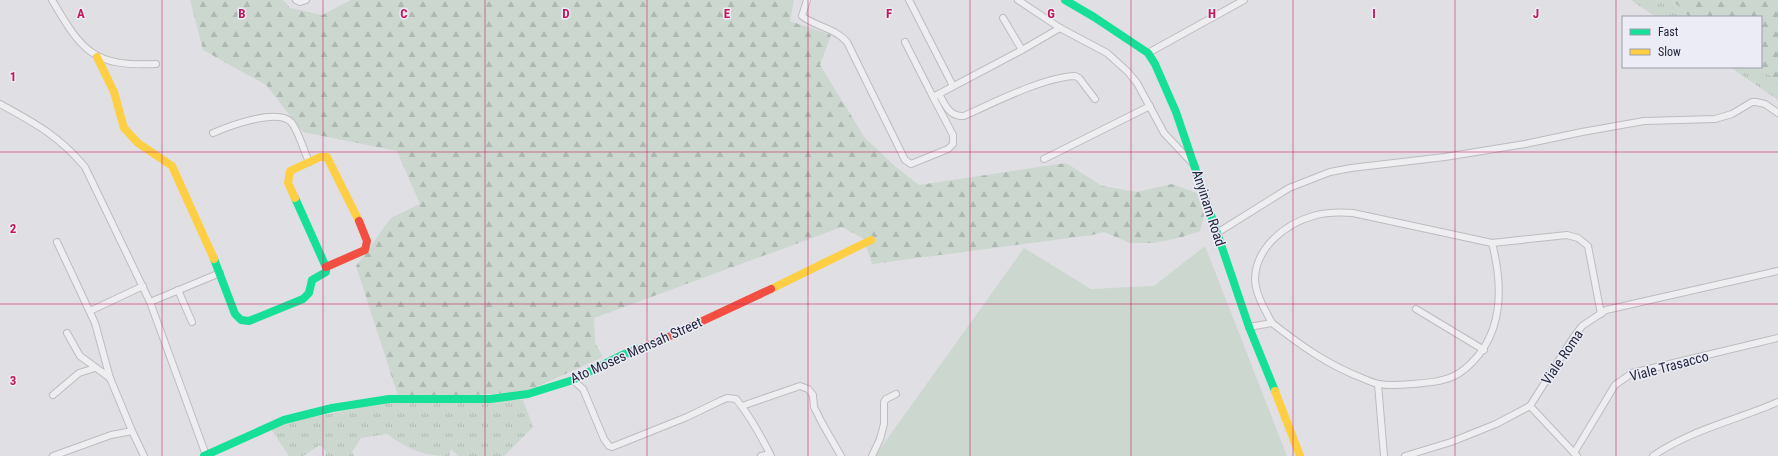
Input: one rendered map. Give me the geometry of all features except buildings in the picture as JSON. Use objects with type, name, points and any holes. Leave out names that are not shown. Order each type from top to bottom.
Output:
[{"type":"street","points":[[52,0],[69,29],[83,46],[97,57],[118,62],[156,64]]},
{"type":"street","points":[[296,0],[300,2],[306,0]]},
{"type":"street","points":[[807,0],[802,16],[834,31],[847,42],[905,160],[908,163],[914,164],[948,149],[953,144],[953,135],[936,95],[905,42]]},
{"type":"street","points":[[909,0],[953,86]]},
{"type":"street","points":[[1018,0],[1060,28],[1107,54],[1128,72],[1137,83],[1169,139],[1196,168]]},
{"type":"street","name":"Anyinam Road","points":[[1065,0],[1094,17],[1148,53],[1165,87],[1196,168],[1249,327],[1288,422],[1300,456]]},
{"type":"street","points":[[1148,53],[1244,0]]},
{"type":"street","points":[[1003,18],[1022,50]]},
{"type":"street","points":[[936,95],[1022,50],[1060,28]]},
{"type":"street","points":[[97,57],[114,92],[124,128],[138,143],[172,166],[220,273],[236,314],[241,320],[249,321],[307,297],[312,280],[324,274],[327,270],[288,183],[290,171],[320,157],[327,157],[330,161],[365,234],[368,245],[367,249],[363,252],[326,267]]},
{"type":"street","points":[[936,95],[951,114],[964,116],[1003,98],[1038,85],[1075,76],[1079,78],[1095,99]]},
{"type":"street","points":[[1217,233],[1289,188],[1330,172],[1351,168],[1445,157],[1525,144],[1644,121],[1716,119],[1732,114],[1752,102],[1765,104],[1778,113]]},
{"type":"street","points":[[0,104],[44,128],[74,154],[85,167],[150,302],[205,455]]},
{"type":"street","points":[[1044,160],[1150,106]]},
{"type":"street","points":[[213,133],[246,120],[259,118],[285,118],[292,124],[309,162]]},
{"type":"street","points":[[1492,242],[1498,270],[1499,308],[1494,329],[1484,350],[1470,366],[1454,376],[1427,383],[1378,384],[1330,363],[1302,346],[1272,323],[1259,297],[1255,281],[1256,265],[1262,254],[1271,241],[1283,230],[1298,221],[1313,216],[1333,212],[1353,213],[1492,242],[1567,235],[1578,238],[1588,246],[1601,314]]},
{"type":"street","name":"Ato Moses Mensah Street","points":[[205,455],[284,420],[332,408],[389,399],[490,399],[528,394],[561,382],[573,380],[622,355],[666,338],[784,283],[871,240]]},
{"type":"street","points":[[58,242],[95,323],[110,378],[144,456]]},
{"type":"street","name":"Viale Roma","points":[[1405,456],[1450,442],[1496,424],[1530,406],[1582,326],[1606,310],[1778,271]]},
{"type":"street","points":[[150,302],[220,273]]},
{"type":"street","points":[[90,311],[143,286]]},
{"type":"street","points":[[178,290],[192,322]]},
{"type":"street","points":[[1416,309],[1484,350]]},
{"type":"street","points":[[1249,327],[1272,323]]},
{"type":"street","points":[[67,333],[80,356],[110,378]]},
{"type":"street","name":"Viale Trasacco","points":[[1575,454],[1615,385],[1632,373],[1778,338]]},
{"type":"street","points":[[53,395],[79,373],[95,368]]},
{"type":"street","points":[[573,380],[582,390],[604,439],[609,446],[612,447],[687,417],[728,398],[736,399],[761,435],[771,455],[761,456]]},
{"type":"street","points":[[1378,384],[1384,456]]},
{"type":"street","points":[[742,406],[800,386],[804,386],[813,395],[814,407],[841,456]]},
{"type":"street","points":[[872,456],[880,439],[884,424],[884,402],[886,399],[896,394]]},
{"type":"street","points":[[1653,456],[1676,442],[1703,430],[1778,402]]},
{"type":"street","points":[[1530,406],[1575,454]]},
{"type":"street","points":[[53,456],[111,435],[132,431]]},
{"type":"green space","points":[[190,0],[283,0],[290,8],[322,15],[351,0],[794,0],[790,21],[831,35],[820,65],[865,138],[897,168],[919,185],[1066,163],[1102,186],[1137,192],[1172,184],[1197,193],[1204,215],[1200,231],[1182,237],[1154,243],[1130,243],[1104,232],[1092,235],[872,264],[864,239],[842,227],[594,318],[595,343],[603,357],[525,392],[472,395],[398,396],[356,266],[391,218],[420,204],[397,151],[303,132],[266,85],[203,50]]},
{"type":"green space","points":[[1631,0],[1670,0],[1679,6],[1688,16],[1655,16]]},
{"type":"green space","points":[[1670,0],[1778,0],[1778,79],[1755,68],[1762,68],[1762,16],[1688,16],[1679,6]]},
{"type":"green space","points":[[1731,68],[1755,68],[1778,79],[1778,100]]},
{"type":"green space","points":[[1205,246],[1287,456],[875,456],[1024,248],[1091,289],[1154,286]]},
{"type":"green space","points":[[523,400],[533,427],[504,456],[458,456],[451,449],[449,456],[431,455],[409,448],[387,434],[361,438],[352,452],[354,456],[326,456],[326,451],[320,445],[303,456],[289,456],[269,426],[388,402]]},
{"type":"traffic: fast","points":[[1065,0],[1094,17],[1148,53],[1155,64],[1176,112],[1249,327],[1275,391]]},
{"type":"traffic: fast","points":[[214,259],[235,314],[241,320],[249,321],[303,299],[309,293],[312,280],[326,272],[326,267],[295,198]]},
{"type":"traffic: fast","points":[[204,456],[284,420],[332,408],[389,399],[490,399],[528,394],[573,380],[622,355],[644,347]]},
{"type":"traffic: slow","points":[[97,57],[114,92],[124,128],[138,143],[172,166],[214,259]]},
{"type":"traffic: slow","points":[[295,198],[288,183],[290,171],[320,157],[327,157],[359,221]]},
{"type":"traffic: slow","points":[[771,289],[871,240]]},
{"type":"traffic: slow","points":[[1275,391],[1300,456]]},
{"type":"traffic: jam","points":[[326,267],[365,250],[367,241],[359,221]]},
{"type":"traffic: jam","points":[[644,347],[771,289]]}]
